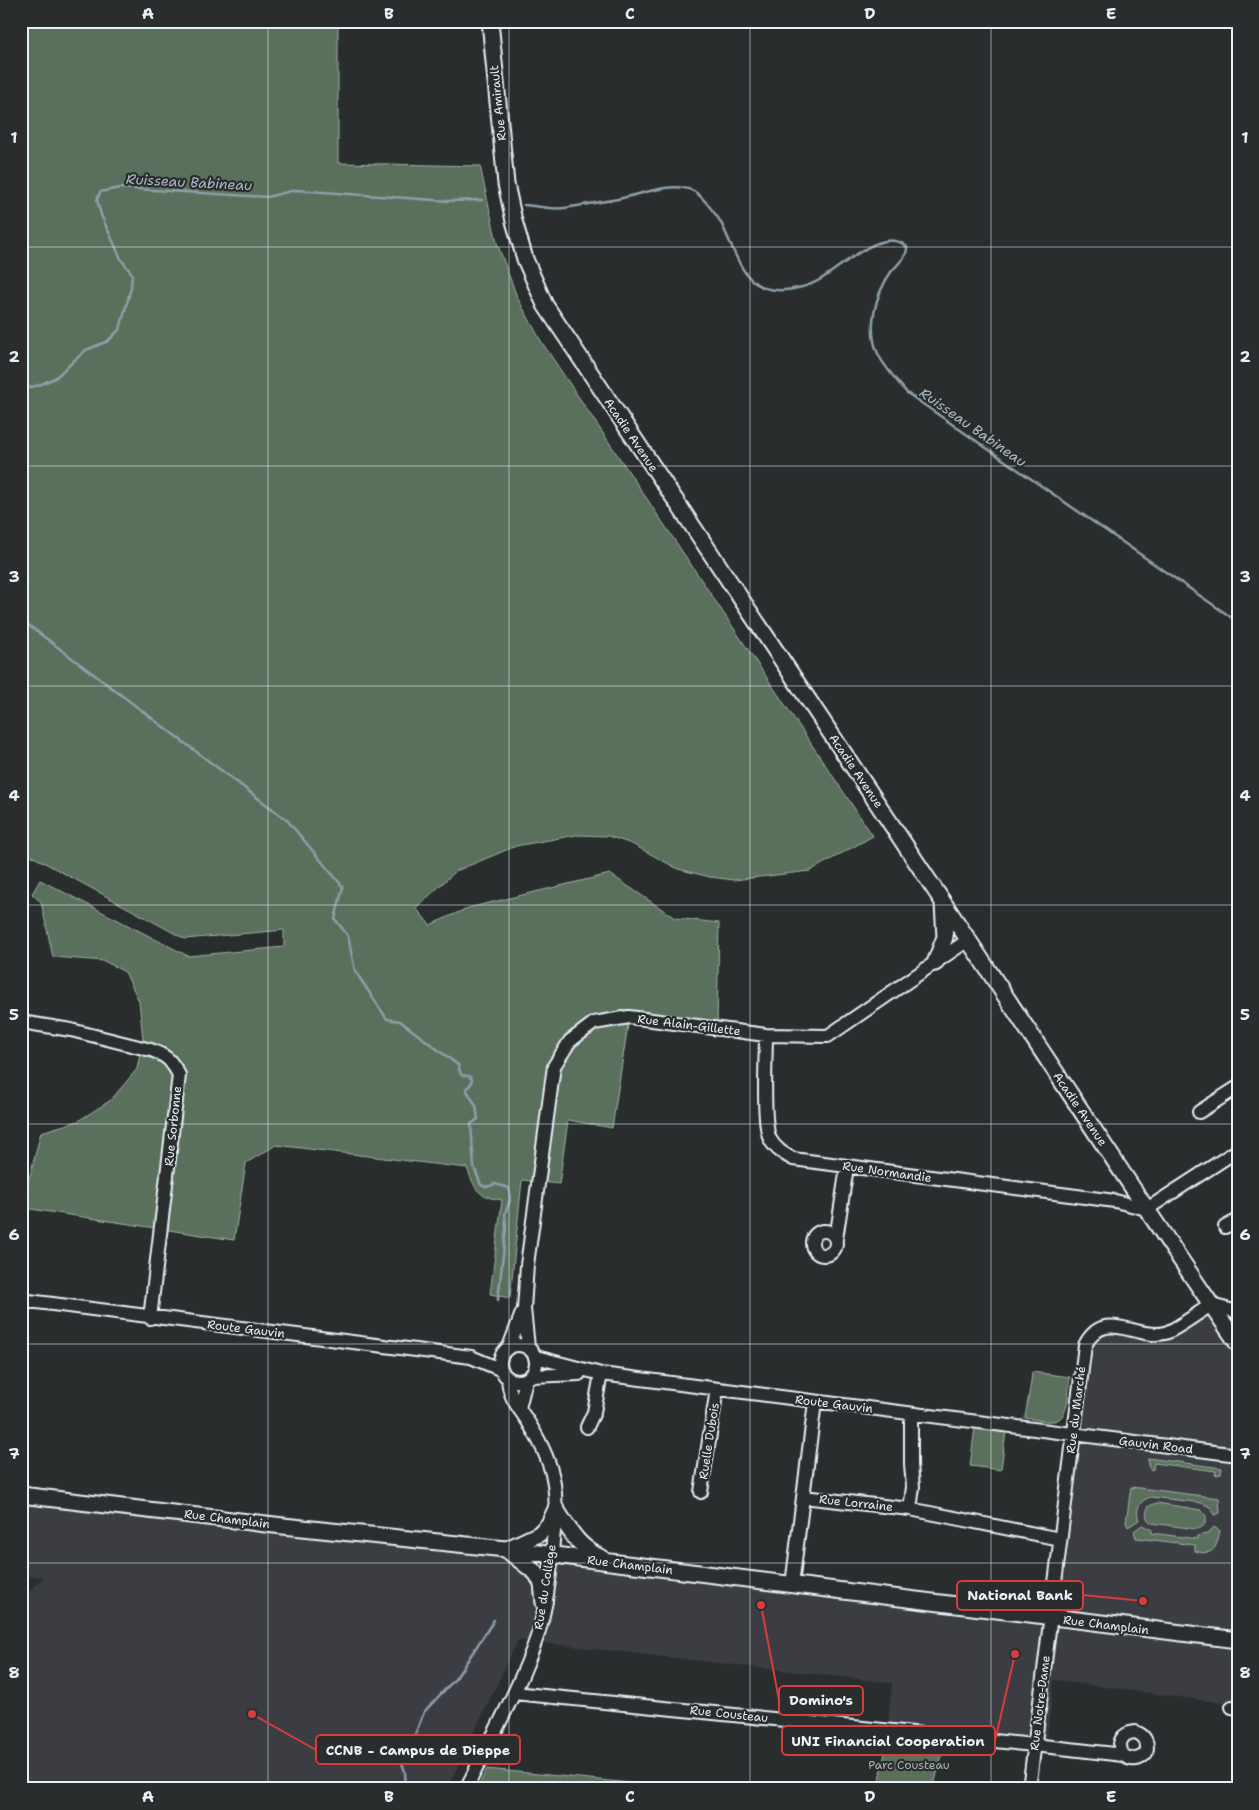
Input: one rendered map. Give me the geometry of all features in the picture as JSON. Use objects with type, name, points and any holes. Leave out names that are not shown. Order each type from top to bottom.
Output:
[{"type":"main road","name":"Rue Amirault","points":[[490,21],[506,184]]},
{"type":"main road","name":"Acadie Avenue","points":[[506,184],[525,258],[545,305],[1084,1116],[1237,1342]]},
{"type":"main road","points":[[935,962],[945,937],[942,900]]},
{"type":"main road","name":"Rue Champlain","points":[[21,1495],[283,1526],[506,1549],[1238,1640]]},
{"type":"main road","points":[[544,1603],[542,1583],[536,1573],[506,1549],[539,1534],[549,1524],[556,1509]]},
{"type":"main road","points":[[556,1509],[574,1537],[589,1552],[613,1563]]},
{"type":"street","name":"Rue Alain-Gillette","points":[[507,1349],[517,1332],[524,1309],[527,1265],[554,1066],[570,1040],[594,1023],[629,1018],[766,1035],[828,1036],[968,940]]},
{"type":"street","name":"Rue Sorbonne","points":[[21,1022],[71,1030],[163,1054],[172,1063],[178,1075],[150,1318]]},
{"type":"street","name":"Rue Normandie","points":[[766,1035],[766,1114],[769,1138],[778,1150],[793,1159],[1115,1201],[1147,1209]]},
{"type":"street","points":[[1199,1112],[1238,1087]]},
{"type":"street","points":[[1147,1209],[1238,1150]]},
{"type":"street","points":[[836,1238],[847,1167]]},
{"type":"street","points":[[1115,1201],[1128,1191],[1130,1183]]},
{"type":"street","points":[[1225,1227],[1238,1220]]},
{"type":"street","points":[[21,1317],[23,1301]]},
{"type":"street","name":"Route Gauvin","points":[[23,1301],[471,1357],[507,1349]]},
{"type":"street","points":[[1211,1305],[1238,1312]]},
{"type":"street","name":"Rue du Marché","points":[[1050,1618],[1085,1345],[1091,1334],[1103,1327],[1116,1326],[1155,1334],[1166,1333],[1211,1305]]},
{"type":"street","name":"Rue Alain-Gillette","points":[[524,1309],[532,1352]]},
{"type":"street","points":[[519,1408],[529,1378],[536,1367],[532,1352],[516,1345],[507,1349],[500,1361],[505,1374],[514,1381],[529,1378]]},
{"type":"street","name":"Route Gauvin","points":[[532,1352],[598,1374]]},
{"type":"street","name":"Route Gauvin","points":[[471,1357],[505,1374]]},
{"type":"street","name":"Rue du Collège","points":[[466,1789],[514,1693],[538,1633],[552,1555],[556,1509],[550,1463],[538,1437],[512,1399],[505,1374]]},
{"type":"street","points":[[587,1427],[594,1412],[598,1374]]},
{"type":"street","name":"Route Gauvin","points":[[529,1378],[598,1374],[1074,1434]]},
{"type":"street","name":"Ruelle Dubois","points":[[701,1492],[717,1389]]},
{"type":"street","name":"Rue Lorraine","points":[[815,1402],[803,1497],[910,1509],[913,1487],[911,1414]]},
{"type":"street","name":"Gauvin Road","points":[[1074,1434],[1238,1455]]},
{"type":"street","points":[[792,1585],[803,1497]]},
{"type":"street","points":[[910,1509],[1060,1539]]},
{"type":"street","name":"Rue Notre-Dame","points":[[1029,1789],[1050,1618]]},
{"type":"street","name":"Rue Cousteau","points":[[514,1693],[1123,1755]]},
{"type":"shaded area","points":[[1211,1305],[1238,1344],[1238,1705],[1054,1680],[1045,1752],[887,1734],[892,1683],[518,1640],[447,1789],[21,1789],[21,1600],[44,1577],[21,1575],[21,1502],[506,1549],[1050,1618],[1084,1351],[1103,1327],[1155,1334]]},
{"type":"green space","points":[[21,21],[338,21],[338,163],[480,166],[497,243],[517,297],[541,341],[873,836],[810,871],[734,880],[710,877],[678,869],[632,844],[608,836],[576,835],[516,846],[456,871],[416,908],[430,925],[468,908],[610,874],[675,918],[719,923],[717,1029],[629,1018],[612,1128],[568,1120],[559,1184],[522,1180],[510,1298],[490,1294],[502,1200],[487,1197],[478,1191],[467,1168],[276,1145],[246,1163],[234,1240],[24,1208],[28,1183],[41,1132],[78,1121],[111,1100],[137,1069],[143,1039],[139,1001],[125,972],[104,961],[53,957],[41,902],[32,894],[40,880],[188,956],[284,947],[284,930],[185,939],[21,850]]},
{"type":"green space","points":[[1032,1372],[1070,1377],[1067,1404],[1063,1416],[1059,1419],[1046,1421],[1025,1418]]},
{"type":"green space","points":[[975,1427],[1006,1431],[1001,1470],[970,1466]]},
{"type":"green space","points":[[1148,1458],[1222,1468],[1221,1474],[1215,1475],[1216,1471],[1154,1463],[1151,1470],[1148,1466]]},
{"type":"green space","points":[[1131,1487],[1219,1498],[1220,1513],[1215,1515],[1210,1507],[1202,1503],[1151,1497],[1144,1500],[1139,1506],[1139,1520],[1128,1527],[1126,1523]]},
{"type":"green space","points":[[1157,1503],[1201,1510],[1206,1516],[1205,1523],[1203,1527],[1196,1529],[1152,1523],[1146,1515],[1147,1511],[1149,1506]]},
{"type":"green space","points":[[1142,1525],[1152,1530],[1152,1533],[1197,1539],[1197,1536],[1207,1534],[1214,1527],[1220,1531],[1214,1549],[1211,1552],[1202,1553],[1195,1551],[1195,1545],[1136,1538],[1134,1531]]},
{"type":"green space","name":"Parc Cousteau","points":[[888,1737],[944,1747],[933,1789],[878,1789]]},
{"type":"green space","points":[[487,1769],[682,1788],[692,1789],[477,1789]]},
{"type":"waterway","name":"Ruisseau Babineau","points":[[21,390],[55,378],[86,350],[108,341],[120,329],[131,288],[132,274],[121,259],[101,215],[97,200],[100,192],[120,188],[267,197],[295,190],[448,201],[482,200]]},
{"type":"waterway","name":"Ruisseau Babineau","points":[[524,205],[560,208],[618,199],[663,188],[689,189],[700,196],[718,217],[740,265],[747,275],[765,288],[777,290],[800,288],[811,284],[875,244],[898,241],[907,247],[907,251],[885,281],[874,313],[873,335],[879,356],[907,393],[1238,622]]},
{"type":"waterway","points":[[21,573],[27,583],[21,592]]},
{"type":"waterway","points":[[21,593],[23,621],[287,820],[343,887],[335,919],[348,936],[355,971],[387,1019],[400,1021],[458,1065],[461,1075],[469,1076],[472,1079],[471,1084],[466,1089],[476,1106],[478,1119],[471,1124],[474,1167],[481,1185],[487,1187],[495,1184],[509,1188],[510,1200],[505,1214],[506,1228],[498,1300]]},
{"type":"waterway","points":[[406,1789],[405,1772],[400,1756],[412,1742],[424,1712],[456,1678],[494,1620]]},
{"type":"place","name":"National Bank","points":[[1143,1601]]},
{"type":"place","name":"Domino's","points":[[761,1605]]},
{"type":"place","name":"UNI Financial Cooperation","points":[[1015,1654]]},
{"type":"place","name":"CCNB - Campus de Dieppe","points":[[252,1714]]}]
